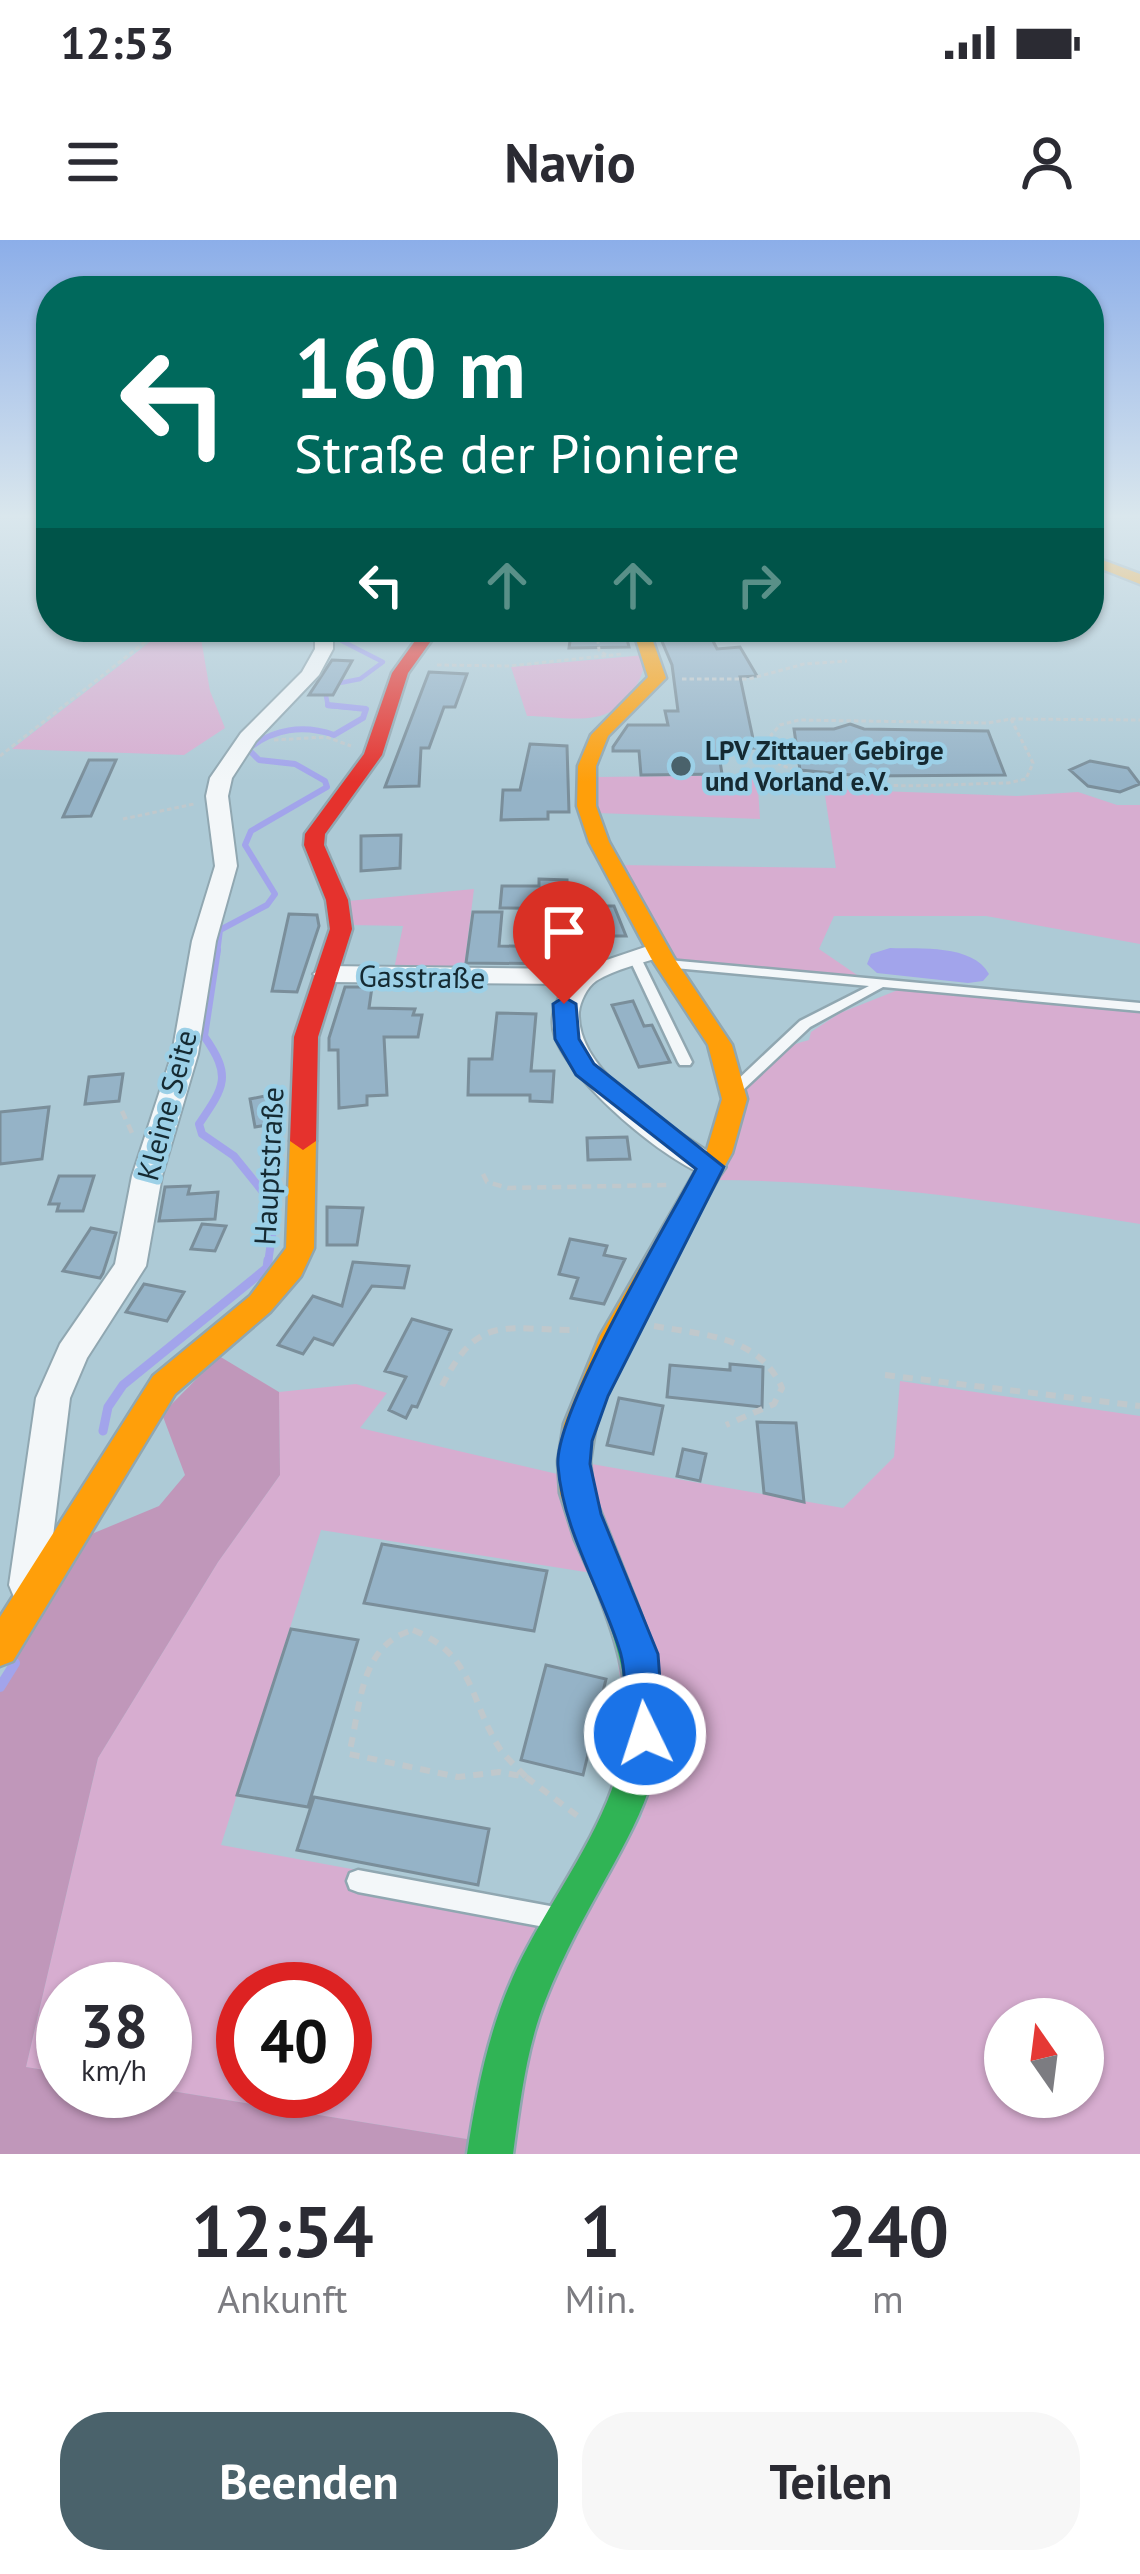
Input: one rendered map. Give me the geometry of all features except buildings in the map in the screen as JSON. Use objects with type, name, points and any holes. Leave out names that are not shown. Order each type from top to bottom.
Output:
[{"type":"street","points":[[217,796],[225,767],[320,660],[322,642]]},
{"type":"street","name":"Hauptstraße","points":[[0,1649],[164,1385],[189,1359],[265,1300],[295,1267],[300,1248],[306,1036],[338,944],[342,914],[314,845],[315,834],[373,755],[406,663],[422,642]]},
{"type":"street","points":[[490,2154],[513,2038],[530,1987],[631,1810],[645,1734],[640,1654],[584,1514],[573,1464],[584,1416],[627,1321],[706,1176],[717,1122],[734,1092],[719,1047],[652,957],[629,894],[601,857],[584,799],[585,770],[641,647]]},
{"type":"street","name":"Kleine Seite","points":[[26,1602],[53,1398],[72,1353],[130,1266],[147,1176],[185,1054],[204,940],[226,866],[217,796]]},
{"type":"street","name":"Gasstraße","points":[[326,974],[583,977],[652,957]]},
{"type":"street","points":[[583,977],[570,991],[562,1018],[575,1056],[706,1176]]},
{"type":"lane","points":[[685,1062],[652,957],[1140,1007]]},
{"type":"lane","points":[[734,1092],[806,1024],[886,983]]},
{"type":"lane","points":[[358,1881],[567,1921]]},
{"type":"path","points":[[0,756],[145,642]]},
{"type":"path","points":[[598,642],[599,650],[607,655]]},
{"type":"path","points":[[406,663],[510,666],[641,647],[749,680],[804,664],[847,661]]},
{"type":"path","points":[[1011,718],[1033,763],[1026,779],[1008,784],[855,781],[797,773],[779,764],[772,735],[780,724],[799,720],[988,723],[1011,718],[1042,714],[1140,720]]},
{"type":"path","points":[[260,739],[326,737],[373,755]]},
{"type":"path","points":[[124,819],[177,810],[217,796]]},
{"type":"path","points":[[483,1174],[487,1182],[508,1188],[706,1176]]},
{"type":"path","points":[[442,1386],[464,1346],[478,1336],[514,1329],[575,1331],[627,1321],[728,1340],[767,1359],[782,1388],[774,1404],[726,1425]]},
{"type":"path","points":[[885,1375],[1140,1406]]},
{"type":"path","points":[[526,1777],[499,1772],[458,1777],[350,1754],[374,1652],[391,1636],[413,1630],[438,1640],[458,1659],[501,1750],[526,1777],[558,1798],[612,1847]]},
{"type":"shaded area","points":[[150,642],[202,642],[210,691],[225,728],[184,755],[12,749]]},
{"type":"shaded area","points":[[645,655],[641,676],[623,703],[587,718],[527,716],[511,667]]},
{"type":"shaded area","points":[[763,775],[758,788],[760,819],[598,813],[596,777]]},
{"type":"shaded area","points":[[824,789],[1017,796],[1078,792],[1117,805],[1140,805],[1140,944],[986,916],[834,916],[819,949],[860,977],[678,961],[619,865],[836,868]]},
{"type":"shaded area","points":[[474,889],[463,976],[393,974],[403,926],[350,925],[348,901]]},
{"type":"shaded area","points":[[898,990],[1140,1012],[1140,1224],[928,1194],[714,1180],[742,1095],[768,1060],[809,1040],[811,1032],[840,1013]]},
{"type":"shaded area","points":[[219,1356],[279,1392],[280,1475],[218,1562],[98,1758],[50,1962],[36,1962],[36,2024],[26,2067],[36,2069],[36,2118],[192,2118],[192,2094],[216,2098],[216,2118],[337,2118],[479,2141],[477,2154],[0,2154],[0,1687],[15,1652],[82,1538],[159,1506],[185,1475],[162,1414]]},
{"type":"shaded area","points":[[900,1381],[1140,1416],[1140,2154],[501,2154],[516,2041],[642,1816],[586,1463],[843,1508],[894,1457]]},
{"type":"shaded area","points":[[356,1384],[387,1393],[360,1428],[566,1476],[605,1575],[321,1530],[221,1845],[569,1909],[479,2141],[337,2118],[372,2118],[372,1962],[216,1962],[216,2098],[192,2094],[192,1962],[50,1962],[98,1758],[218,1562],[280,1475],[279,1392]]},
{"type":"shaded area","points":[[36,2024],[36,2069],[26,2067]]},
{"type":"water","points":[[890,948],[958,953],[971,957],[989,974],[983,981],[968,983],[877,973],[867,964],[871,954]]},
{"type":"waterway","points":[[344,642],[383,662],[360,679],[324,686],[328,706],[355,708]]},
{"type":"waterway","points":[[217,953],[220,930],[267,905],[275,894],[245,845],[251,831],[327,787],[325,781],[295,764],[259,760],[248,749],[289,730],[334,735],[363,718],[366,709],[328,705]]},
{"type":"waterway","points":[[217,950],[204,1036],[219,1061],[222,1081],[199,1124],[202,1134],[234,1156],[276,1208],[268,1263]]},
{"type":"waterway","points":[[103,1431],[108,1407],[123,1385],[267,1268],[268,1260]]},
{"type":"waterway","points":[[0,1687],[15,1663]]},
{"type":"traffic: fast","points":[[490,2154],[505,2068],[523,2004],[610,1838],[630,1795],[642,1750],[645,1702],[636,1647],[612,1584]]},
{"type":"traffic: slow","points":[[612,1584],[577,1493],[574,1461],[580,1424],[610,1344],[719,1153],[734,1099],[720,1045],[663,958],[599,842],[586,806],[587,766],[594,745],[614,717],[657,678],[645,642]]},
{"type":"traffic: slow","points":[[0,1649],[164,1385],[260,1304],[291,1268],[300,1248],[303,1141]]},
{"type":"traffic: jam","points":[[303,1141],[306,1037],[341,929],[337,900],[314,845],[315,834],[373,755],[400,673],[422,642]]},
{"type":"place","name":"LPV Zittauer Gebirge und Vorland e.V.","points":[[681,766]]},
{"type":"route","points":[[564,1004],[567,1039],[585,1069],[711,1167],[592,1396],[573,1464],[584,1514],[640,1654],[645,1734]]}]
